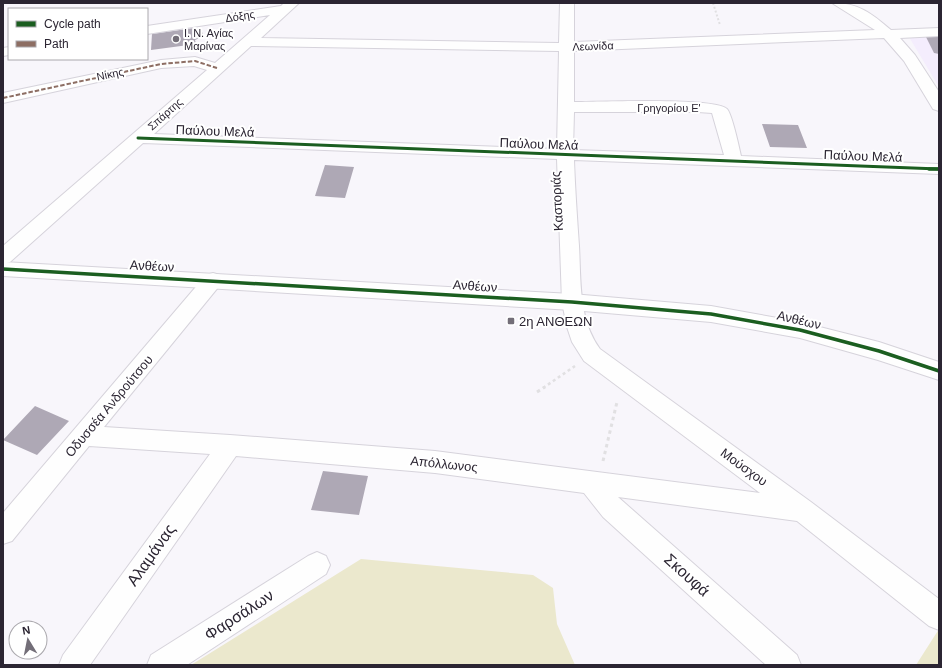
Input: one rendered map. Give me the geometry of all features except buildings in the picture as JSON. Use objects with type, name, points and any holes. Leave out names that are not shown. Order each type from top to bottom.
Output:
[{"type":"street","name":"Καστοριάς","points":[[567,3],[565,155],[572,302]]},
{"type":"street","points":[[848,5],[876,22],[908,54],[939,106]]},
{"type":"street","name":"Δόξης","points":[[148,30],[288,6]]},
{"type":"street","name":"Σπάρτης","points":[[3,257],[288,6]]},
{"type":"street","name":"Λεωνίδα","points":[[246,42],[496,48],[567,47],[939,32]]},
{"type":"street","name":"Νίκης","points":[[3,98],[161,64],[195,61],[217,68]]},
{"type":"street","name":"Γρηγορίου Ε'","points":[[565,107],[698,107],[716,109],[723,117],[734,161]]},
{"type":"street","name":"Παύλου Μελά","points":[[138,138],[939,169]]},
{"type":"street","name":"Ανθέων","points":[[3,269],[572,302],[711,314],[744,318],[800,330],[879,351],[939,371]]},
{"type":"street","name":"Οδυσσέα Ανδρούτσου","points":[[3,532],[213,280]]},
{"type":"street","name":"Μούσχου","points":[[572,302],[577,327],[583,342],[592,355],[802,510],[939,616]]},
{"type":"street","name":"Απόλλωνος","points":[[84,436],[230,445],[436,462],[802,510]]},
{"type":"street","name":"Αλαμάνας","points":[[73,665],[230,445]]},
{"type":"street","name":"Σκουφά","points":[[593,482],[612,508],[788,665]]},
{"type":"street","name":"Φαρσάλων","points":[[161,665],[317,565]]},
{"type":"path","points":[[537,392],[592,355]]},
{"type":"path","points":[[593,482],[623,378]]},
{"type":"shaded area","points":[[939,34],[939,87],[909,37]]},
{"type":"shaded area","points":[[361,559],[533,575],[553,588],[557,624],[575,665],[191,665]]},
{"type":"shaded area","points":[[939,629],[939,665],[916,665]]},
{"type":"marked path","points":[[3,98],[161,64],[195,61],[217,68]]},
{"type":"cycle path","points":[[138,138],[939,169]]},
{"type":"cycle path","points":[[3,269],[572,302],[711,314],[800,330],[879,351],[939,371]]},
{"type":"place","name":"Ι. Ν. Αγίας Μαρίνας","points":[[176,39]]},
{"type":"place","name":"2η ΑΝΘΕΩΝ","points":[[511,321]]}]
